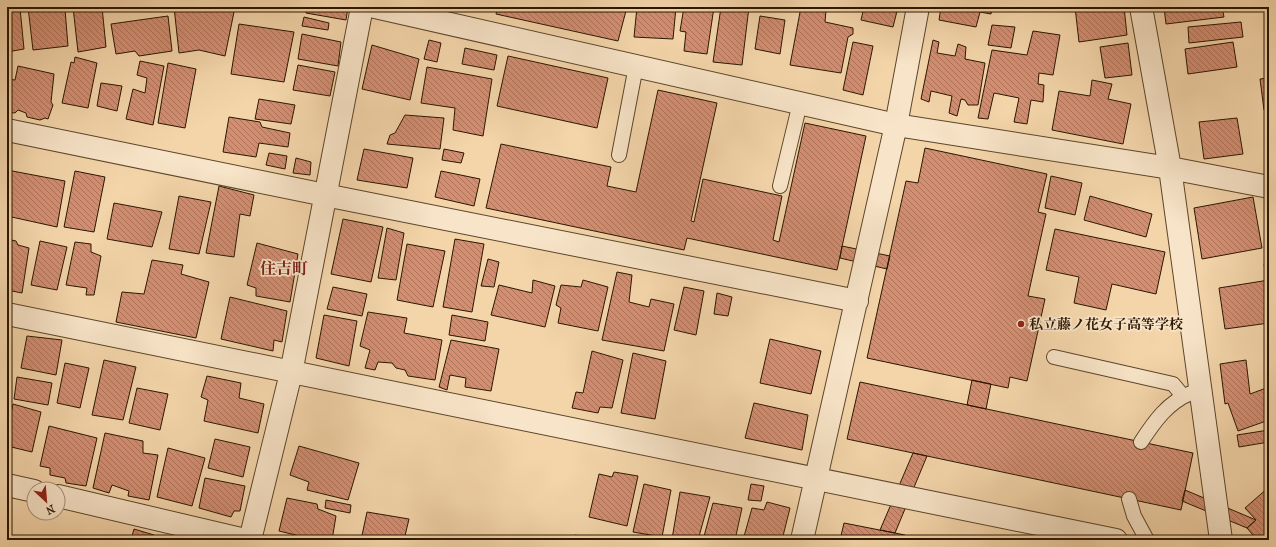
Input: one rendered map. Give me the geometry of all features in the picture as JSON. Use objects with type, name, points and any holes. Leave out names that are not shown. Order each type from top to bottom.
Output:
[{"type":"street","points":[[250,540],[291,373],[324,195],[362,7]]},
{"type":"street","points":[[375,7],[896,125],[1170,168],[1269,187]]},
{"type":"street","points":[[802,540],[896,125],[918,7]]},
{"type":"street","points":[[1141,7],[1170,168],[1192,392],[1221,540]]},
{"type":"street","points":[[7,130],[324,195],[857,301]]},
{"type":"street","points":[[7,314],[1116,540]]},
{"type":"street","points":[[7,484],[26,489]]},
{"type":"street","points":[[66,498],[245,540]]},
{"type":"lane","points":[[619,155],[636,66]]},
{"type":"lane","points":[[780,186],[800,104]]},
{"type":"lane","points":[[1054,358],[1172,384],[1192,392]]},
{"type":"lane","points":[[1142,442],[1153,423],[1167,407],[1192,392]]},
{"type":"lane","points":[[1129,499],[1134,516],[1147,540]]},
{"type":"building","points":[[28,7],[43,7],[44,10],[65,9],[68,46],[33,50]]},
{"type":"building","points":[[73,7],[102,7],[106,47],[78,52]]},
{"type":"building","points":[[174,7],[235,7],[225,56],[199,50],[179,53]]},
{"type":"building","points":[[307,7],[348,7],[346,20],[306,13]]},
{"type":"building","points":[[498,7],[627,7],[618,41],[496,14]]},
{"type":"building","points":[[637,7],[676,7],[673,39],[634,37]]},
{"type":"building","points":[[684,7],[714,7],[707,54],[684,51],[686,32],[680,31]]},
{"type":"building","points":[[721,7],[749,7],[742,65],[713,62]]},
{"type":"building","points":[[801,7],[826,10],[825,22],[853,28],[853,34],[848,37],[841,73],[790,65]]},
{"type":"building","points":[[864,7],[898,7],[893,27],[861,20]]},
{"type":"building","points":[[941,7],[992,7],[991,14],[980,12],[976,27],[939,20]]},
{"type":"building","points":[[1075,7],[1124,7],[1127,35],[1079,42]]},
{"type":"building","points":[[1164,7],[1222,7],[1224,17],[1166,24]]},
{"type":"building","points":[[20,8],[24,49],[7,52],[7,10]]},
{"type":"building","points":[[168,16],[172,51],[139,56],[135,51],[116,54],[111,24]]},
{"type":"building","points":[[760,16],[785,20],[780,54],[755,49]]},
{"type":"building","points":[[304,17],[329,23],[328,30],[302,26]]},
{"type":"building","points":[[1241,22],[1243,37],[1189,43],[1188,27]]},
{"type":"building","points":[[239,24],[294,32],[284,82],[231,74]]},
{"type":"building","points":[[992,25],[1015,27],[1011,48],[988,45]]},
{"type":"building","points":[[1033,31],[1060,35],[1053,75],[1039,73],[1038,84],[1044,85],[1043,102],[1031,100],[1027,124],[1014,122],[1019,98],[994,93],[988,119],[978,118],[992,50],[1027,55]]},
{"type":"building","points":[[302,34],[341,42],[338,66],[298,59]]},
{"type":"building","points":[[429,40],[441,43],[437,62],[424,59]]},
{"type":"building","points":[[933,40],[939,42],[937,53],[955,56],[958,44],[966,47],[965,59],[985,63],[978,105],[968,105],[965,100],[961,99],[957,116],[949,113],[952,96],[931,91],[929,102],[921,99]]},
{"type":"building","points":[[853,42],[873,46],[863,95],[843,90]]},
{"type":"building","points":[[1233,42],[1237,67],[1188,74],[1185,49]]},
{"type":"building","points":[[1128,43],[1132,75],[1105,78],[1100,47]]},
{"type":"building","points":[[372,45],[419,59],[410,100],[362,89]]},
{"type":"building","points":[[465,48],[497,55],[494,70],[462,64]]},
{"type":"building","points":[[508,56],[608,78],[597,128],[497,106]]},
{"type":"building","points":[[75,57],[97,63],[88,108],[62,103],[71,62],[74,63]]},
{"type":"building","points":[[140,61],[164,66],[153,125],[126,119],[133,89],[145,93],[147,78],[137,75]]},
{"type":"building","points":[[168,63],[196,69],[185,128],[158,123]]},
{"type":"building","points":[[298,65],[335,72],[330,96],[293,90]]},
{"type":"building","points":[[18,66],[54,74],[51,102],[53,105],[48,119],[45,118],[40,120],[27,117],[26,113],[18,110],[15,113],[7,112],[7,79],[15,80]]},
{"type":"building","points":[[427,67],[492,79],[483,136],[453,130],[455,108],[421,103]]},
{"type":"building","points":[[1269,78],[1269,109],[1264,110],[1260,79]]},
{"type":"building","points":[[1092,80],[1112,84],[1108,99],[1131,104],[1123,144],[1052,130],[1059,91],[1090,96]]},
{"type":"building","points":[[101,83],[122,86],[117,111],[97,106]]},
{"type":"building","points":[[658,90],[717,103],[691,221],[694,222],[703,179],[782,196],[773,240],[779,242],[805,123],[866,136],[837,270],[687,238],[684,250],[486,208],[501,144],[611,167],[607,186],[636,192]]},
{"type":"building","points":[[259,99],[295,105],[291,124],[255,119]]},
{"type":"building","points":[[405,115],[444,118],[440,149],[387,144],[390,135],[395,133]]},
{"type":"building","points":[[229,117],[260,122],[262,127],[290,133],[288,147],[259,143],[256,157],[223,152]]},
{"type":"building","points":[[1237,118],[1243,154],[1204,159],[1199,122]]},
{"type":"building","points":[[925,148],[1047,174],[1038,212],[1046,214],[1028,296],[1045,299],[1027,381],[1010,377],[1008,388],[867,358],[906,181],[918,183]]},
{"type":"building","points":[[364,149],[413,158],[407,188],[357,180]]},
{"type":"building","points":[[444,149],[464,153],[461,163],[442,160]]},
{"type":"building","points":[[269,153],[287,156],[285,169],[266,165]]},
{"type":"building","points":[[296,158],[311,162],[310,175],[293,173]]},
{"type":"building","points":[[7,170],[65,181],[57,227],[7,216]]},
{"type":"building","points":[[75,171],[105,177],[94,232],[64,227]]},
{"type":"building","points":[[441,171],[480,179],[474,206],[435,197]]},
{"type":"building","points":[[1051,176],[1082,183],[1075,215],[1045,208]]},
{"type":"building","points":[[219,186],[254,195],[250,216],[240,214],[234,257],[206,253]]},
{"type":"building","points":[[179,196],[211,202],[199,254],[169,249]]},
{"type":"building","points":[[1090,196],[1152,214],[1146,237],[1084,220]]},
{"type":"building","points":[[1253,197],[1262,248],[1202,259],[1194,208]]},
{"type":"building","points":[[114,203],[162,212],[152,247],[107,239]]},
{"type":"building","points":[[343,219],[383,227],[371,282],[331,274]]},
{"type":"building","points":[[387,228],[404,233],[396,280],[378,278]]},
{"type":"building","points":[[1055,229],[1165,252],[1156,294],[1112,284],[1106,310],[1074,303],[1079,277],[1046,270]]},
{"type":"building","points":[[7,239],[16,241],[18,245],[29,248],[22,293],[7,290]]},
{"type":"building","points":[[455,239],[484,244],[472,312],[443,307]]},
{"type":"building","points":[[40,241],[67,247],[57,290],[31,285]]},
{"type":"building","points":[[75,242],[91,244],[91,252],[101,256],[94,295],[86,295],[87,288],[66,285]]},
{"type":"building","points":[[257,243],[298,254],[290,302],[256,296],[256,288],[247,285]]},
{"type":"building","points":[[1269,243],[1269,267],[1264,266]]},
{"type":"building","points":[[407,244],[445,251],[433,307],[397,300]]},
{"type":"building","points":[[842,246],[890,256],[887,269],[840,258]]},
{"type":"building","points":[[488,259],[499,262],[494,287],[481,286]]},
{"type":"building","points":[[152,260],[183,265],[181,274],[209,282],[196,338],[116,322],[122,292],[144,294]]},
{"type":"building","points":[[617,272],[632,275],[629,302],[649,307],[651,299],[674,304],[664,351],[602,340]]},
{"type":"building","points":[[533,280],[555,286],[545,327],[491,315],[499,285],[532,293]]},
{"type":"building","points":[[583,280],[608,287],[598,331],[558,323],[561,308],[556,305],[561,285],[581,287]]},
{"type":"building","points":[[1269,280],[1269,323],[1225,329],[1219,288]]},
{"type":"building","points":[[333,287],[367,294],[362,316],[327,309]]},
{"type":"building","points":[[684,287],[704,291],[696,335],[674,330]]},
{"type":"building","points":[[717,293],[732,297],[728,316],[714,314]]},
{"type":"building","points":[[230,297],[287,311],[282,342],[274,340],[273,351],[221,339]]},
{"type":"building","points":[[368,312],[407,318],[404,333],[442,340],[435,380],[408,376],[405,370],[396,368],[392,363],[378,362],[375,370],[365,368],[370,350],[360,346]]},
{"type":"building","points":[[324,315],[357,321],[349,366],[316,358]]},
{"type":"building","points":[[452,315],[488,322],[485,341],[449,335]]},
{"type":"building","points":[[27,336],[62,340],[56,375],[21,368]]},
{"type":"building","points":[[770,339],[821,351],[811,394],[760,383]]},
{"type":"building","points":[[451,340],[499,349],[491,391],[465,387],[466,378],[450,375],[447,390],[439,387]]},
{"type":"building","points":[[592,351],[623,360],[612,408],[600,407],[598,413],[572,408],[576,392],[583,393]]},
{"type":"building","points":[[633,353],[666,361],[655,419],[621,413]]},
{"type":"building","points":[[104,360],[136,367],[123,420],[92,415]]},
{"type":"building","points":[[1246,360],[1250,394],[1269,387],[1269,420],[1238,431],[1228,403],[1225,404],[1220,364]]},
{"type":"building","points":[[65,363],[89,368],[80,408],[57,403]]},
{"type":"building","points":[[207,376],[241,383],[239,398],[264,404],[258,433],[204,421],[208,400],[201,397]]},
{"type":"building","points":[[17,377],[52,383],[48,405],[14,399]]},
{"type":"building","points":[[972,380],[991,384],[986,409],[967,405]]},
{"type":"building","points":[[860,382],[1193,453],[1181,510],[847,439]]},
{"type":"building","points":[[137,388],[168,394],[160,430],[129,423]]},
{"type":"building","points":[[754,403],[808,415],[802,450],[745,438]]},
{"type":"building","points":[[13,404],[41,412],[32,452],[7,446],[7,432]]},
{"type":"building","points":[[49,426],[97,438],[86,486],[66,483],[65,478],[50,475],[50,468],[40,466]]},
{"type":"building","points":[[1269,430],[1269,442],[1239,447],[1237,435]]},
{"type":"building","points":[[105,433],[143,441],[143,453],[158,455],[149,500],[128,496],[129,491],[112,485],[109,493],[93,488]]},
{"type":"building","points":[[215,439],[250,447],[243,477],[208,468]]},
{"type":"building","points":[[299,446],[359,463],[348,500],[307,490],[309,482],[290,475]]},
{"type":"building","points":[[168,448],[205,458],[192,506],[157,497]]},
{"type":"building","points":[[913,453],[927,456],[895,533],[880,530]]},
{"type":"building","points":[[614,472],[638,476],[627,526],[589,517],[599,474],[612,477]]},
{"type":"building","points":[[205,478],[245,486],[240,511],[234,511],[231,517],[199,508]]},
{"type":"building","points":[[644,484],[671,490],[662,537],[633,532]]},
{"type":"building","points":[[751,484],[764,486],[761,501],[748,500]]},
{"type":"building","points":[[1269,487],[1269,540],[1257,540],[1247,528],[1256,520],[1245,508]]},
{"type":"building","points":[[1185,490],[1256,520],[1247,528],[1182,501]]},
{"type":"building","points":[[680,492],[710,497],[698,540],[672,539]]},
{"type":"building","points":[[287,498],[317,504],[318,509],[336,516],[332,540],[316,540],[279,531]]},
{"type":"building","points":[[326,500],[351,505],[350,513],[325,508]]},
{"type":"building","points":[[767,502],[790,508],[782,540],[743,540],[752,508],[764,510]]},
{"type":"building","points":[[713,503],[742,508],[735,540],[703,540]]},
{"type":"building","points":[[367,512],[409,519],[404,540],[361,540]]},
{"type":"building","points":[[844,523],[905,535],[904,540],[840,540]]},
{"type":"building","points":[[134,529],[154,535],[153,540],[131,540]]},
{"type":"building","points":[[575,535],[597,540],[574,540]]},
{"type":"building","points":[[18,536],[33,540],[17,540]]},
{"type":"place","name":"私立藤ノ花女子高等学校","points":[[1021,324]]},
{"type":"district","name":"住吉町","points":[[284,268]]}]
